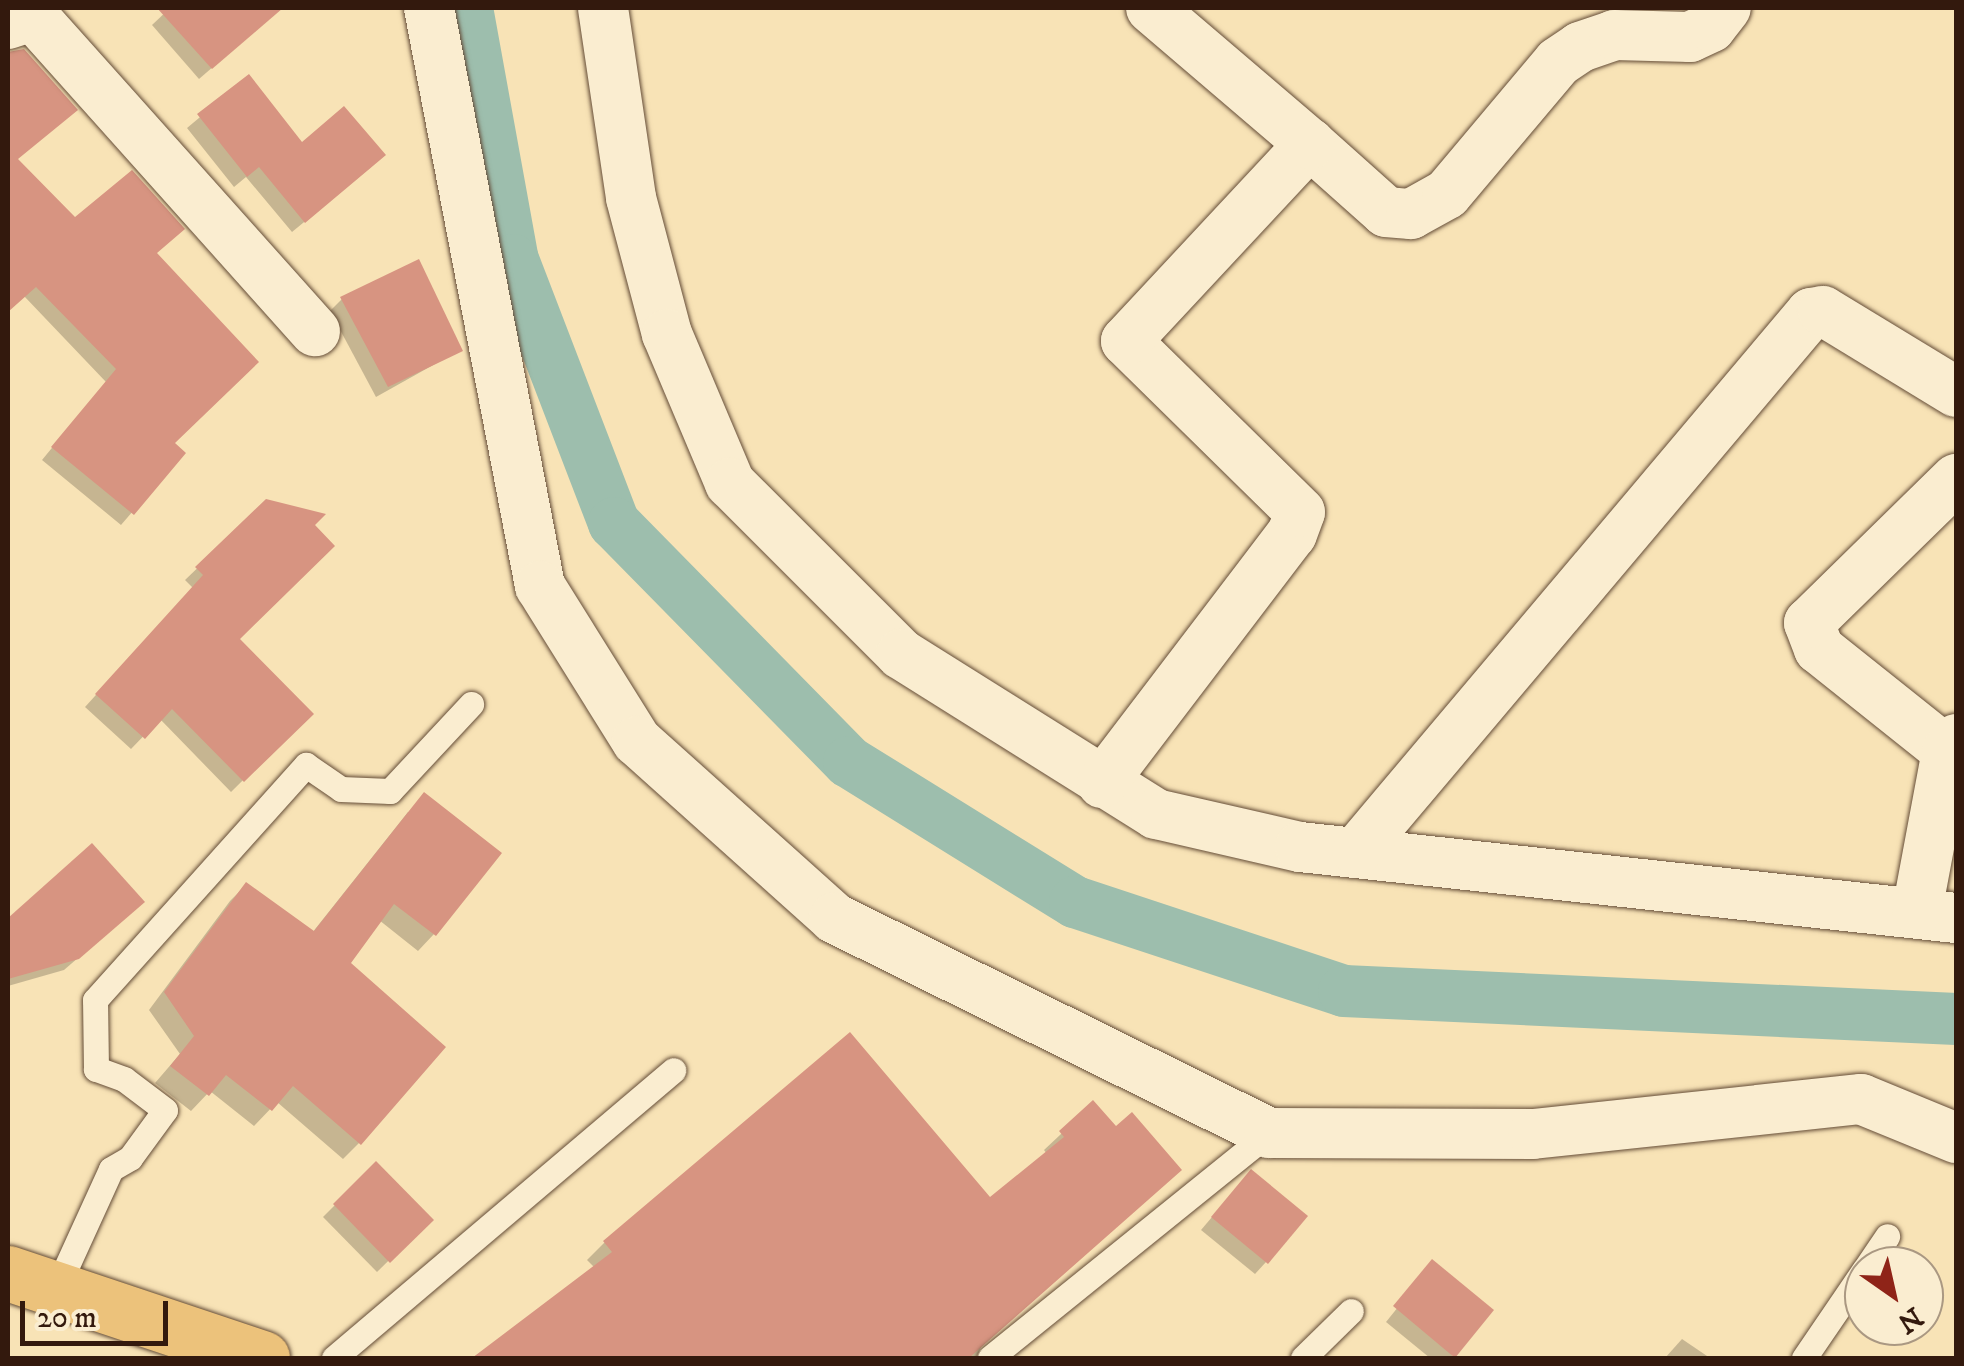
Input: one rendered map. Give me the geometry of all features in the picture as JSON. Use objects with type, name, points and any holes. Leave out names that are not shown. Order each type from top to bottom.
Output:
[{"type":"main road","points":[[31,1284],[262,1358]]},
{"type":"street","points":[[429,8],[540,586],[637,741],[834,918],[1268,1132],[1533,1134],[1862,1099],[1956,1138]]},
{"type":"street","points":[[602,8],[631,198],[662,317],[730,484],[902,654],[1156,814],[1300,847],[1936,914],[1952,745],[1819,649],[1809,623],[1956,479]]},
{"type":"street","points":[[1151,8],[1386,212],[1410,214],[1447,194],[1558,62],[1580,47],[1614,35],[1690,36],[1711,26],[1726,8]]},
{"type":"street","points":[[8,24],[33,16],[315,331]]},
{"type":"street","points":[[1102,783],[1292,534],[1300,512],[1126,341],[1310,144]]},
{"type":"street","points":[[1356,851],[1811,313],[1822,312],[1956,392]]},
{"type":"lane","points":[[31,1284],[111,1169],[130,1158],[165,1110],[124,1079],[96,1069],[95,1000],[306,765],[341,789],[390,791],[471,704]]},
{"type":"lane","points":[[334,1358],[672,1070]]},
{"type":"lane","points":[[990,1358],[1268,1132]]},
{"type":"lane","points":[[1880,1246],[1887,1236]]},
{"type":"lane","points":[[1804,1358],[1844,1300]]},
{"type":"lane","points":[[1304,1358],[1352,1311]]},
{"type":"building","points":[[157,8],[283,8],[212,69]]},
{"type":"building","points":[[24,49],[78,110],[18,159],[75,217],[132,170],[185,229],[157,253],[259,362],[175,443],[186,453],[134,515],[51,447],[116,369],[36,287],[8,312],[8,52]]},
{"type":"building","points":[[249,74],[302,142],[344,106],[386,155],[305,223],[259,167],[247,177],[197,114]]},
{"type":"building","points":[[419,259],[463,351],[388,387],[340,297]]},
{"type":"building","points":[[266,499],[326,514],[315,525],[335,546],[240,639],[314,714],[244,782],[172,709],[145,739],[95,694],[203,575],[195,567]]},
{"type":"building","points":[[424,792],[502,853],[436,936],[394,904],[351,963],[446,1047],[361,1145],[293,1086],[272,1111],[226,1075],[209,1096],[170,1066],[194,1036],[164,992],[246,882],[314,931]]},
{"type":"building","points":[[92,843],[145,902],[79,959],[8,979],[8,918]]},
{"type":"building","points":[[850,1032],[990,1197],[1064,1137],[1059,1131],[1093,1100],[1116,1126],[1132,1112],[1182,1170],[969,1358],[472,1358],[612,1252],[603,1241]]},
{"type":"building","points":[[376,1161],[434,1220],[390,1263],[333,1204]]},
{"type":"building","points":[[1251,1169],[1308,1216],[1268,1264],[1211,1217]]},
{"type":"building","points":[[1432,1259],[1494,1310],[1455,1358],[1393,1306]]},
{"type":"waterway","points":[[467,8],[513,260],[614,523],[849,762],[1075,902],[1344,991],[1956,1019]]}]
